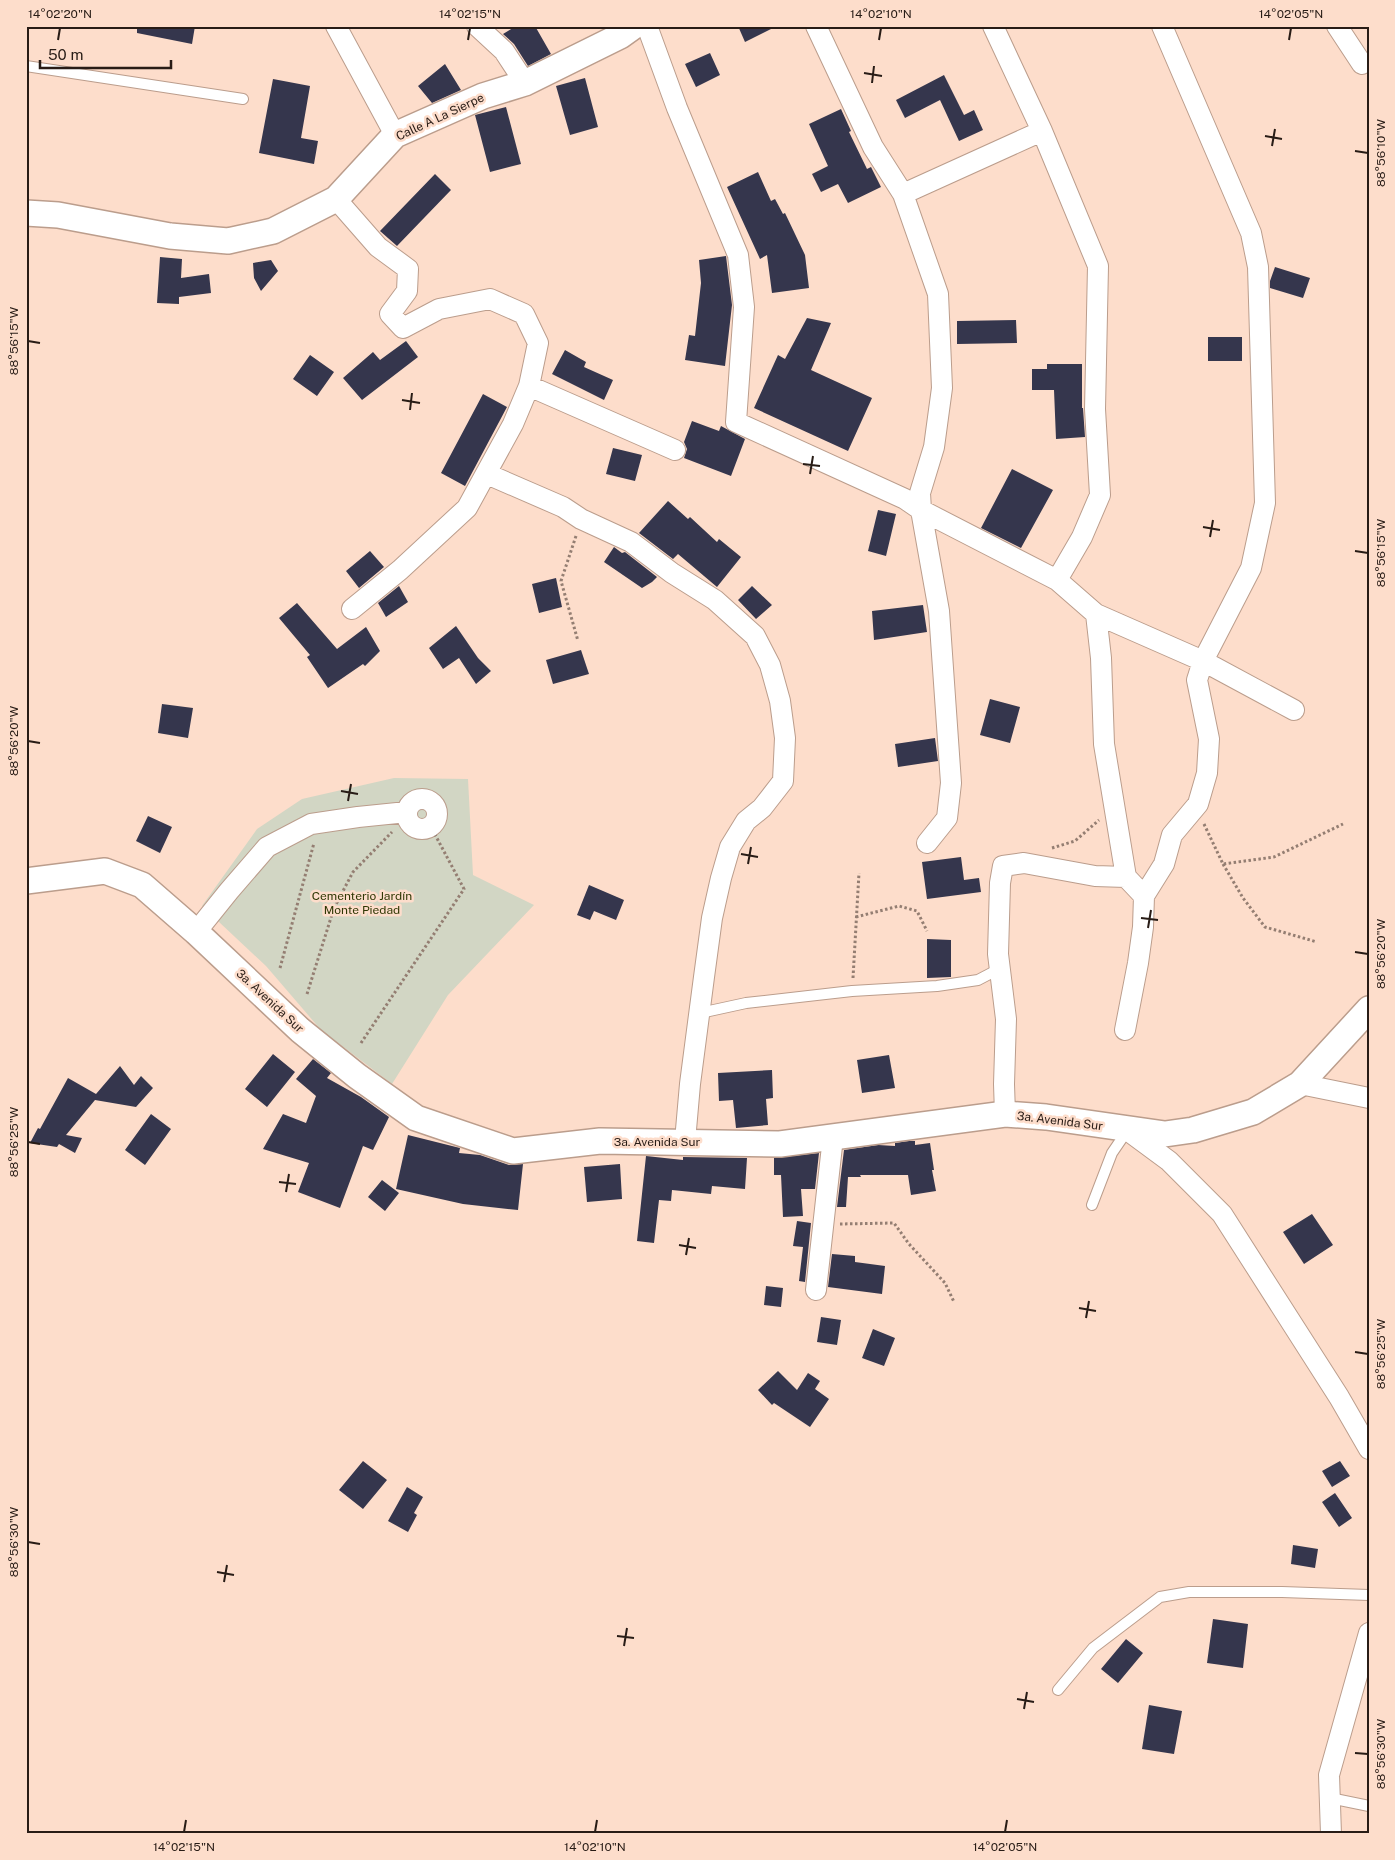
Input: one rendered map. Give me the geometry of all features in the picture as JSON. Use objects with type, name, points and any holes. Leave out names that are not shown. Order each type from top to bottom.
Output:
[{"type":"street","points":[[336,26],[395,135]]},
{"type":"street","points":[[477,26],[504,51],[525,83]]},
{"type":"street","name":"Calle A La Sierpe","points":[[26,213],[58,214],[170,236],[228,241],[273,231],[336,198],[395,135],[483,96],[525,83],[620,36],[634,26]]},
{"type":"street","points":[[647,26],[677,108],[738,255],[744,307],[736,422],[905,500],[1057,580],[1096,614],[1204,661],[1294,710]]},
{"type":"street","points":[[816,26],[873,147],[903,194],[938,294],[942,388],[934,447],[920,493],[939,611],[952,783],[947,818],[928,843]]},
{"type":"street","points":[[993,26],[1042,131],[1098,266],[1096,408],[1100,495],[1082,537],[1057,580]]},
{"type":"street","points":[[1125,1030],[1138,963],[1143,927],[1144,896],[1164,864],[1172,835],[1198,804],[1208,773],[1209,739],[1198,680],[1204,661],[1251,568],[1265,504],[1258,267],[1251,233],[1162,26]]},
{"type":"street","points":[[1337,26],[1362,64]]},
{"type":"street","points":[[903,194],[1042,131]]},
{"type":"street","points":[[336,198],[378,247],[408,269],[407,291],[390,314],[403,328],[439,309],[490,299],[524,314],[538,344],[528,386],[513,424],[467,508],[400,570],[352,609]]},
{"type":"street","points":[[528,386],[675,450]]},
{"type":"street","points":[[487,474],[563,507],[581,519],[631,542],[672,573],[714,600],[755,636],[770,665],[780,701],[785,738],[783,781],[762,808],[746,821],[730,847],[721,878],[712,918],[690,1084],[685,1141]]},
{"type":"street","points":[[1096,614],[1101,658],[1104,744],[1126,877],[1144,896]]},
{"type":"street","points":[[196,932],[228,890],[267,846],[311,824],[407,815],[412,803],[426,799],[435,804],[438,814],[431,828]]},
{"type":"street","points":[[1005,1114],[1006,1019],[998,954],[1000,883],[1004,866],[1024,863],[1095,876],[1126,877]]},
{"type":"street","name":"3a. Avenida Sur","points":[[26,881],[105,871],[142,885],[196,932],[300,1030],[357,1076],[416,1118],[513,1151],[600,1142],[685,1141],[780,1144],[1005,1114],[1046,1117],[1165,1134],[1193,1130],[1253,1112],[1300,1084],[1369,1008]]},
{"type":"street","points":[[1300,1084],[1369,1098]]},
{"type":"street","points":[[1127,1130],[1169,1161],[1222,1214],[1339,1397],[1369,1449]]},
{"type":"street","points":[[816,1290],[833,1137]]},
{"type":"street","points":[[1331,1834],[1329,1775],[1369,1633]]},
{"type":"lane","points":[[26,66],[243,99]]},
{"type":"lane","points":[[700,1013],[746,1003],[852,991],[937,986],[978,980],[999,969]]},
{"type":"lane","points":[[1092,1205],[1112,1153],[1127,1130]]},
{"type":"lane","points":[[1058,1690],[1093,1648],[1160,1597],[1189,1592],[1282,1592],[1369,1595]]},
{"type":"lane","points":[[1330,1798],[1369,1806]]},
{"type":"path","points":[[578,641],[561,581],[581,519]]},
{"type":"path","points":[[1198,804],[1206,829],[1223,864],[1243,898],[1265,927],[1317,942]]},
{"type":"path","points":[[1039,866],[1048,850],[1075,841],[1115,807]]},
{"type":"path","points":[[307,994],[334,908],[353,872],[407,815]]},
{"type":"path","points":[[280,968],[319,823]]},
{"type":"path","points":[[1223,864],[1274,857],[1343,824]]},
{"type":"path","points":[[361,1043],[464,889],[431,828]]},
{"type":"path","points":[[852,991],[859,873]]},
{"type":"path","points":[[856,917],[899,906],[917,911],[927,931]]},
{"type":"path","points":[[823,1225],[894,1222],[909,1244],[946,1283],[954,1302]]},
{"type":"green space","name":"Cementerio Jardín Monte Piedad","points":[[394,778],[468,779],[473,875],[534,905],[448,995],[392,1084],[321,1030],[266,966],[202,906],[257,829],[302,799]]},
{"type":"building","points":[[137,26],[195,26],[192,44],[137,33]]},
{"type":"building","points":[[516,26],[535,26],[551,54],[528,66],[514,44],[503,34]]},
{"type":"building","points":[[738,26],[777,26],[745,42]]},
{"type":"building","points":[[710,53],[720,75],[696,87],[685,64]]},
{"type":"building","points":[[445,64],[461,90],[432,103],[418,86]]},
{"type":"building","points":[[944,75],[964,115],[974,110],[983,130],[959,141],[940,100],[905,118],[896,100]]},
{"type":"building","points":[[585,78],[598,127],[570,135],[556,86]]},
{"type":"building","points":[[273,79],[310,86],[301,138],[318,141],[314,164],[259,153]]},
{"type":"building","points":[[506,107],[521,164],[490,172],[475,115]]},
{"type":"building","points":[[841,109],[851,131],[849,132],[867,169],[871,167],[881,187],[848,203],[838,184],[821,192],[812,174],[828,166],[809,124]]},
{"type":"building","points":[[758,172],[771,201],[775,199],[783,214],[785,213],[805,255],[809,288],[772,293],[767,255],[760,259],[727,187]]},
{"type":"building","points":[[435,174],[451,190],[397,246],[380,231]]},
{"type":"building","points":[[726,256],[732,305],[725,366],[685,360],[689,335],[695,336],[701,283],[699,260]]},
{"type":"building","points":[[160,257],[182,259],[181,278],[209,274],[211,293],[179,297],[179,304],[157,303]]},
{"type":"building","points":[[271,260],[278,271],[261,291],[254,278],[253,263]]},
{"type":"building","points":[[1275,267],[1310,278],[1303,298],[1270,288],[1270,281]]},
{"type":"building","points":[[807,318],[831,323],[811,370],[872,398],[848,451],[754,408],[778,355],[785,359]]},
{"type":"building","points":[[1016,320],[1017,343],[957,344],[957,321]]},
{"type":"building","points":[[1208,337],[1242,337],[1242,361],[1208,361]]},
{"type":"building","points":[[406,341],[418,357],[362,400],[343,378],[373,352],[380,360]]},
{"type":"building","points":[[565,350],[586,362],[584,367],[613,380],[604,400],[552,374]]},
{"type":"building","points":[[310,355],[334,372],[317,396],[293,379]]},
{"type":"building","points":[[1047,364],[1082,364],[1082,408],[1085,437],[1056,439],[1054,390],[1032,390],[1032,369],[1047,369]]},
{"type":"building","points":[[483,394],[507,407],[465,486],[441,473]]},
{"type":"building","points":[[692,421],[719,431],[721,426],[745,439],[731,476],[684,458],[687,449],[684,442]]},
{"type":"building","points":[[613,448],[642,455],[635,481],[606,474]]},
{"type":"building","points":[[1012,469],[1053,490],[1021,548],[981,528]]},
{"type":"building","points":[[668,501],[688,519],[690,517],[717,542],[719,539],[741,557],[717,587],[678,554],[673,559],[639,533]]},
{"type":"building","points":[[878,510],[896,514],[886,556],[868,551]]},
{"type":"building","points":[[614,547],[622,553],[625,552],[657,577],[642,588],[604,562]]},
{"type":"building","points":[[370,551],[384,567],[359,588],[346,571]]},
{"type":"building","points":[[556,578],[562,607],[539,613],[532,584]]},
{"type":"building","points":[[399,586],[408,602],[386,617],[378,603]]},
{"type":"building","points":[[752,586],[772,605],[756,619],[738,600]]},
{"type":"building","points":[[297,603],[337,649],[366,627],[380,651],[365,666],[363,664],[328,688],[307,657],[310,655],[279,618]]},
{"type":"building","points":[[923,605],[927,632],[874,640],[872,611]]},
{"type":"building","points":[[456,626],[478,658],[491,671],[476,684],[459,658],[443,669],[429,648]]},
{"type":"building","points":[[581,650],[589,674],[553,684],[546,660]]},
{"type":"building","points":[[990,699],[1020,707],[1010,743],[980,735]]},
{"type":"building","points":[[162,704],[193,708],[188,738],[158,733]]},
{"type":"building","points":[[935,738],[938,761],[898,767],[895,744]]},
{"type":"building","points":[[148,816],[172,827],[160,853],[136,841]]},
{"type":"building","points":[[961,857],[964,880],[979,878],[981,892],[927,899],[922,862]]},
{"type":"building","points":[[589,885],[624,900],[616,920],[594,911],[590,920],[577,915]]},
{"type":"building","points":[[927,939],[951,940],[951,977],[927,978]]},
{"type":"building","points":[[273,1054],[295,1072],[267,1107],[245,1089]]},
{"type":"building","points":[[889,1055],[895,1088],[862,1093],[857,1060]]},
{"type":"building","points":[[313,1059],[331,1073],[327,1078],[361,1097],[389,1117],[373,1150],[363,1146],[340,1208],[298,1192],[309,1163],[263,1149],[283,1114],[306,1123],[316,1096],[296,1079]]},
{"type":"building","points":[[120,1066],[134,1085],[141,1076],[153,1088],[136,1107],[95,1100],[66,1135],[82,1138],[75,1153],[59,1144],[57,1147],[30,1143],[38,1128],[40,1129],[68,1078],[96,1094]]},
{"type":"building","points":[[772,1070],[773,1098],[766,1099],[768,1125],[736,1128],[733,1100],[719,1101],[718,1073]]},
{"type":"building","points":[[151,1114],[171,1129],[145,1165],[125,1150]]},
{"type":"building","points":[[408,1135],[460,1148],[459,1153],[480,1155],[509,1165],[523,1164],[518,1210],[463,1204],[396,1189]]},
{"type":"building","points":[[915,1141],[915,1145],[930,1143],[936,1191],[911,1195],[908,1175],[860,1175],[861,1177],[848,1177],[846,1207],[837,1207],[844,1150],[878,1145],[895,1146],[895,1143]]},
{"type":"building","points":[[819,1153],[815,1189],[801,1189],[803,1216],[783,1217],[781,1175],[774,1175],[774,1158]]},
{"type":"building","points":[[646,1156],[683,1160],[683,1157],[747,1158],[745,1189],[712,1186],[711,1194],[672,1190],[671,1201],[659,1200],[654,1243],[637,1241]]},
{"type":"building","points":[[620,1164],[622,1199],[587,1202],[584,1167]]},
{"type":"building","points":[[382,1180],[399,1193],[385,1211],[368,1197]]},
{"type":"building","points":[[1312,1214],[1333,1245],[1304,1264],[1283,1232]]},
{"type":"building","points":[[797,1221],[811,1223],[805,1282],[799,1281],[803,1247],[793,1246]]},
{"type":"building","points":[[832,1254],[855,1256],[855,1262],[885,1266],[882,1294],[828,1287]]},
{"type":"building","points":[[766,1286],[783,1288],[781,1307],[764,1305]]},
{"type":"building","points":[[821,1317],[841,1320],[837,1345],[817,1342]]},
{"type":"building","points":[[873,1329],[895,1338],[884,1366],[862,1358]]},
{"type":"building","points":[[778,1371],[797,1390],[808,1373],[820,1381],[815,1389],[829,1399],[810,1427],[774,1403],[772,1405],[758,1390]]},
{"type":"building","points":[[363,1461],[387,1480],[363,1509],[339,1490]]},
{"type":"building","points":[[1340,1461],[1350,1476],[1332,1487],[1322,1471]]},
{"type":"building","points":[[407,1487],[423,1497],[414,1513],[417,1515],[408,1532],[388,1521]]},
{"type":"building","points":[[1335,1493],[1352,1518],[1339,1527],[1322,1502]]},
{"type":"building","points":[[1293,1545],[1318,1549],[1315,1568],[1291,1564]]},
{"type":"building","points":[[1213,1619],[1248,1624],[1243,1668],[1207,1663]]},
{"type":"building","points":[[1126,1639],[1143,1653],[1118,1683],[1101,1669]]},
{"type":"building","points":[[1149,1705],[1182,1711],[1174,1754],[1142,1749]]}]
